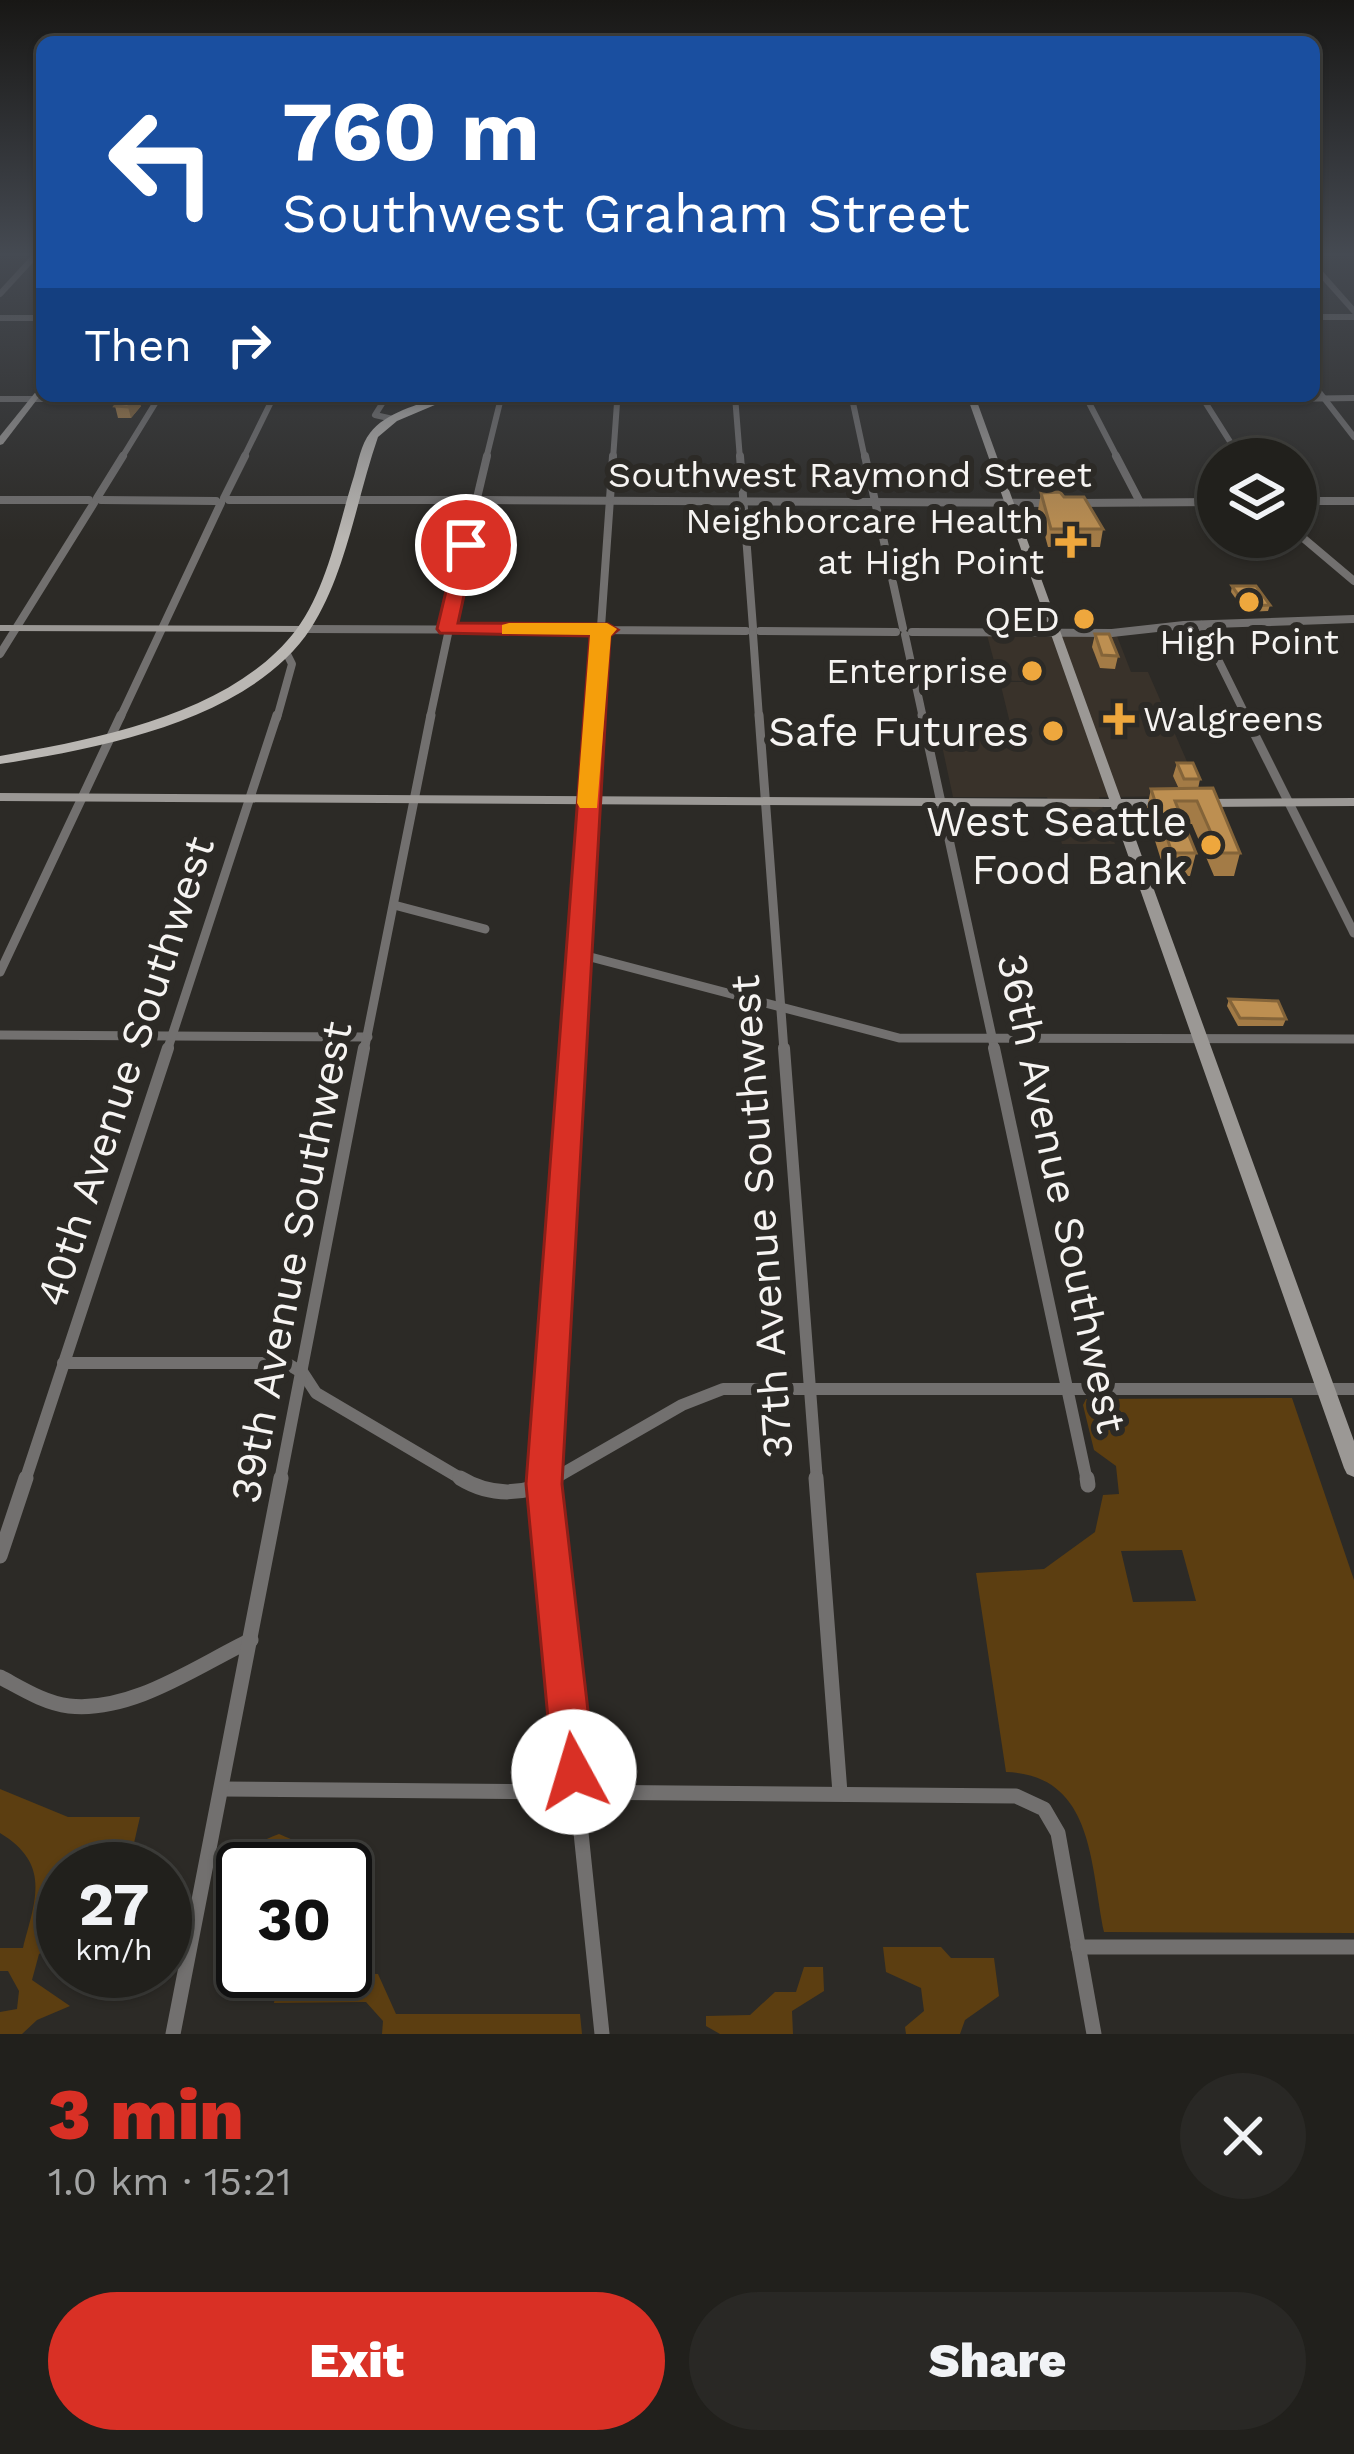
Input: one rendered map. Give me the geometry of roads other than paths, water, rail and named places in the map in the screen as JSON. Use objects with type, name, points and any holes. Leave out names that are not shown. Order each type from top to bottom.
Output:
[{"type":"main road","points":[[0,442],[36,395]]},
{"type":"main road","points":[[0,760],[109,740],[184,713],[286,652],[304,629],[372,438],[392,419],[436,402]]},
{"type":"main road","points":[[973,402],[1354,1468]]},
{"type":"main road","points":[[0,628],[304,629]]},
{"type":"main road","points":[[0,797],[1354,802]]},
{"type":"street","points":[[1321,398],[1354,398]]},
{"type":"street","points":[[1321,398],[1354,437]]},
{"type":"street","points":[[0,399],[33,399]]},
{"type":"street","points":[[0,654],[157,402]]},
{"type":"street","points":[[0,972],[272,402]]},
{"type":"street","points":[[383,402],[374,415],[392,419]]},
{"type":"street","name":"39th Avenue Southwest","points":[[173,2034],[413,798],[501,402]]},
{"type":"street","points":[[602,2034],[544,1484],[617,402]]},
{"type":"street","name":"37th Avenue Southwest","points":[[735,402],[840,1793]]},
{"type":"street","name":"36th Avenue Southwest","points":[[853,402],[1088,1485]]},
{"type":"street","points":[[1089,402],[1140,502]]},
{"type":"street","points":[[1205,402],[1228,438]]},
{"type":"street","name":"Southwest Raymond Street","points":[[0,500],[1197,502]]},
{"type":"street","points":[[1317,501],[1354,501]]},
{"type":"street","points":[[1317,550],[1354,581]]},
{"type":"street","points":[[304,629],[1058,633],[1354,619]]},
{"type":"street","points":[[1201,625],[1354,934]]},
{"type":"street","name":"40th Avenue Southwest","points":[[0,1556],[290,675],[292,664],[286,652]]},
{"type":"street","points":[[265,668],[290,675]]},
{"type":"street","points":[[394,905],[484,929]]},
{"type":"street","points":[[579,954],[890,1037],[1354,1040]]},
{"type":"street","points":[[0,1035],[368,1036]]},
{"type":"street","points":[[63,1364],[286,1364],[304,1375],[316,1393],[476,1487],[515,1494],[544,1484],[712,1391],[1354,1389]]},
{"type":"street","points":[[0,1677],[49,1701],[87,1707],[124,1699],[251,1640]]},
{"type":"street","points":[[222,1789],[999,1793],[1030,1800],[1044,1809],[1058,1833],[1094,2034]]},
{"type":"street","points":[[1078,1947],[1354,1947]]},
{"type":"place","name":"Neighborcare Health at High Point","points":[[1071,542]]},
{"type":"place","name":"High Point","points":[[1249,602]]},
{"type":"place","name":"QED","points":[[1084,619]]},
{"type":"place","name":"Enterprise","points":[[1032,671]]},
{"type":"place","name":"Walgreens","points":[[1119,719]]},
{"type":"place","name":"Safe Futures","points":[[1053,731]]},
{"type":"place","name":"West Seattle Food Bank","points":[[1211,845]]}]
